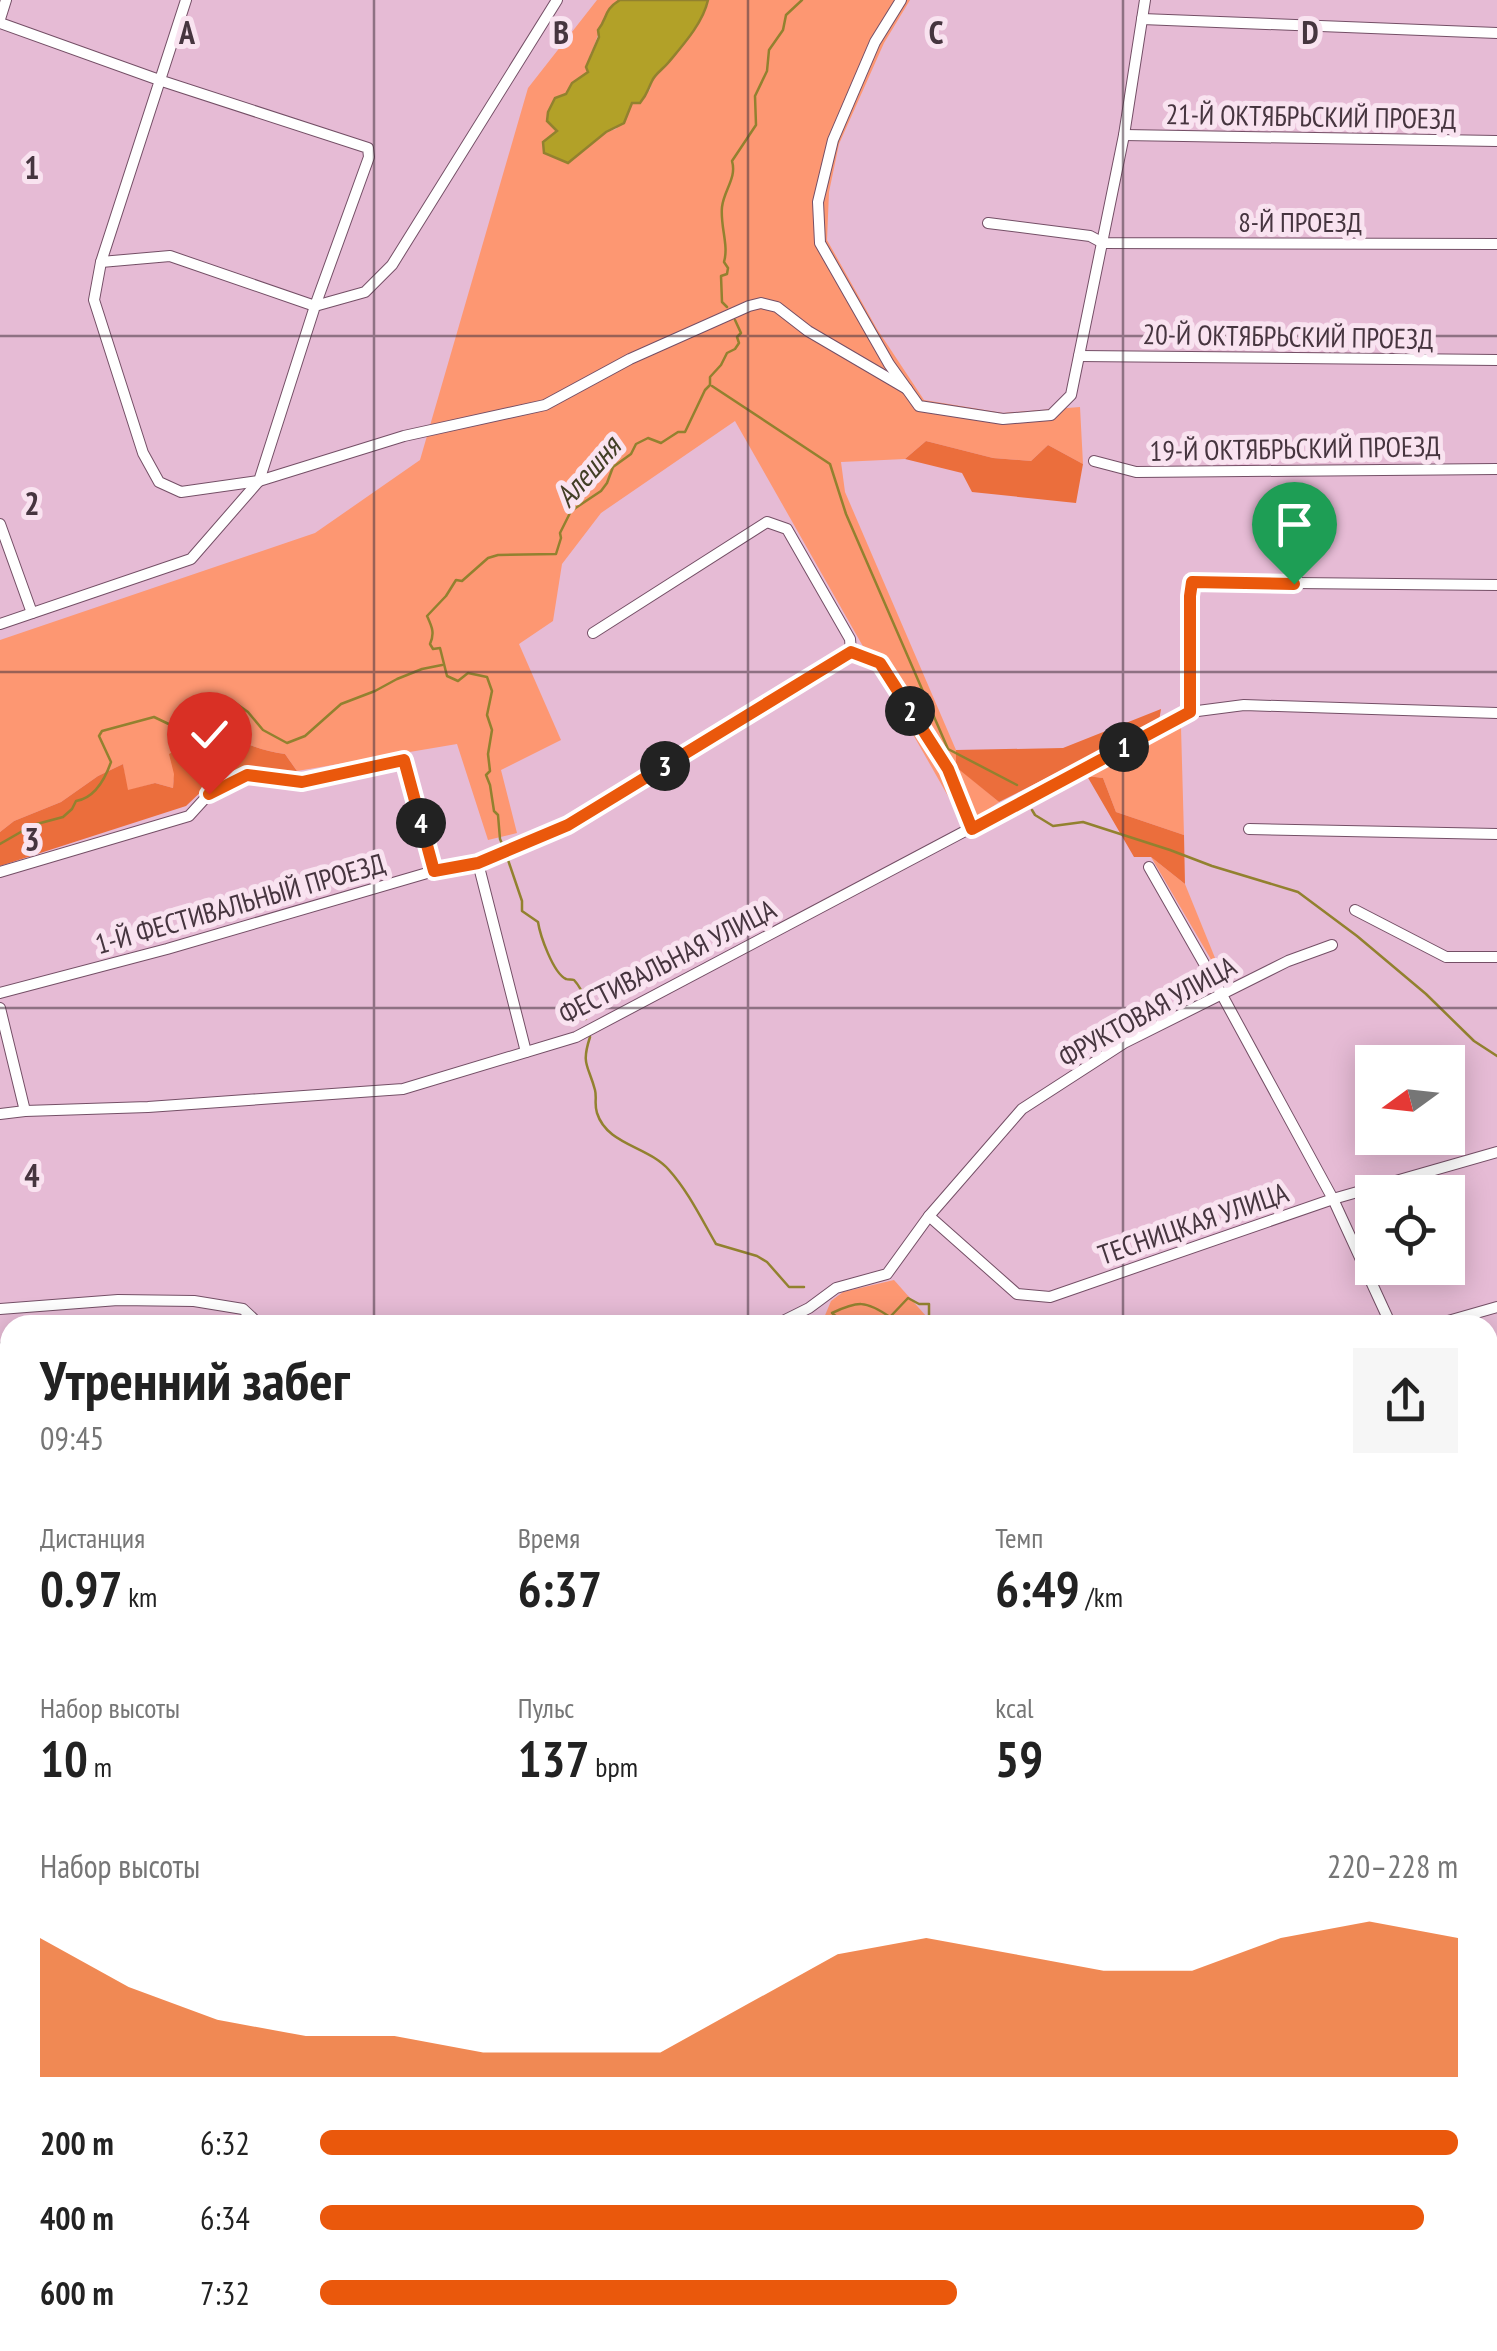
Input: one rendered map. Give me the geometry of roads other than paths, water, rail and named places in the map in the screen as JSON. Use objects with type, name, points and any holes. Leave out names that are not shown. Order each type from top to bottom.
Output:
[{"type":"street","points":[[0,624],[191,559],[259,482],[369,158],[368,148],[162,81],[0,21],[6,0]]},
{"type":"street","points":[[186,0],[101,262],[94,300],[143,453],[159,482],[181,492],[259,482],[404,436],[545,405],[630,359],[761,303],[777,307],[907,389]]},
{"type":"street","points":[[101,262],[170,256],[316,306],[364,292],[392,265],[557,0]]},
{"type":"street","points":[[901,0],[875,42],[833,140],[818,202],[820,243],[889,364],[919,406],[1003,418],[1051,415],[1071,394],[1124,135],[1145,0]]},
{"type":"street","points":[[1142,19],[1497,33]]},
{"type":"street","name":"21-Й ОКТЯБРЬСКИЙ ПРОЕЗД","points":[[1124,135],[1497,141]]},
{"type":"street","name":"8-Й ПРОЕЗД","points":[[988,222],[1090,236],[1103,243],[1497,244]]},
{"type":"street","name":"20-Й ОКТЯБРЬСКИЙ ПРОЕЗД","points":[[1079,356],[1497,360]]},
{"type":"street","name":"19-Й ОКТЯБРЬСКИЙ ПРОЕЗД","points":[[1094,461],[1136,472],[1497,469]]},
{"type":"street","points":[[593,633],[767,522],[787,529],[850,640],[851,652],[880,663],[948,769],[972,829]]},
{"type":"street","points":[[0,524],[32,614]]},
{"type":"street","points":[[1497,585],[1192,582],[1190,596],[1190,712],[1244,706],[1497,713]]},
{"type":"street","name":"1-Й ФЕСТИВАЛЬНЫЙ ПРОЕЗД","points":[[0,993],[168,949],[434,871],[478,863],[568,825],[851,652]]},
{"type":"street","name":"ФЕСТИВАЛЬНАЯ УЛИЦА","points":[[0,1114],[403,1089],[576,1036],[1190,712]]},
{"type":"street","points":[[0,872],[188,816],[209,794],[247,775],[302,782],[404,760],[434,871]]},
{"type":"street","points":[[1249,829],[1497,834]]},
{"type":"street","points":[[478,863],[526,1052]]},
{"type":"street","points":[[1149,867],[1333,1199],[1386,1315]]},
{"type":"street","points":[[1355,910],[1446,957],[1497,957]]},
{"type":"street","name":"ФРУКТОВАЯ УЛИЦА","points":[[795,1315],[836,1288],[887,1274],[930,1216],[1022,1109],[1124,1043],[1288,961],[1332,945]]},
{"type":"street","points":[[0,1008],[25,1111]]},
{"type":"street","name":"ТЕСНИЦКАЯ УЛИЦА","points":[[930,1216],[1017,1294],[1050,1297],[1333,1199],[1497,1152]]},
{"type":"street","points":[[0,1309],[118,1300],[194,1301],[244,1309],[250,1315]]},
{"type":"street","points":[[1469,1315],[1497,1307]]},
{"type":"waterway","name":"Алешня","points":[[727,307],[722,302],[721,276],[727,274],[728,268],[724,262],[722,214],[733,173],[732,161],[756,125],[755,96],[767,71],[769,50],[783,30],[786,15],[802,0]]},
{"type":"waterway","name":"Алешня","points":[[503,846],[486,775],[490,771],[492,730],[487,715],[492,691],[487,677],[468,673],[458,681],[447,676],[440,648],[433,649],[430,644],[432,630],[427,616],[456,580],[462,581],[488,558],[556,554],[560,533],[571,511],[601,491],[613,467],[631,454],[636,444],[648,438],[661,443],[685,432],[710,385],[710,377],[739,343],[737,337],[741,333],[735,320]]},
{"type":"waterway","points":[[712,386],[830,464],[846,514],[948,749],[1017,785]]},
{"type":"waterway","points":[[0,844],[33,825],[63,817],[76,801],[94,792],[111,762],[99,736],[102,731],[154,717],[175,727],[197,726],[204,718],[205,700],[221,697],[234,702],[263,730],[287,743],[305,736],[341,704],[422,669],[442,665]]},
{"type":"waterway","points":[[1032,810],[1053,826],[1083,822],[1298,892],[1357,936],[1474,1041],[1497,1056]]},
{"type":"waterway","points":[[507,857],[522,911],[538,922],[556,969],[566,979],[574,980],[580,989],[586,1019]]},
{"type":"waterway","points":[[590,1037],[586,1059],[602,1124],[669,1170],[716,1244],[757,1256],[789,1287],[804,1287]]},
{"type":"waterway","points":[[892,1315],[908,1298],[929,1304],[929,1315]]},
{"type":"waterway","points":[[832,1313],[861,1304],[886,1315]]}]
